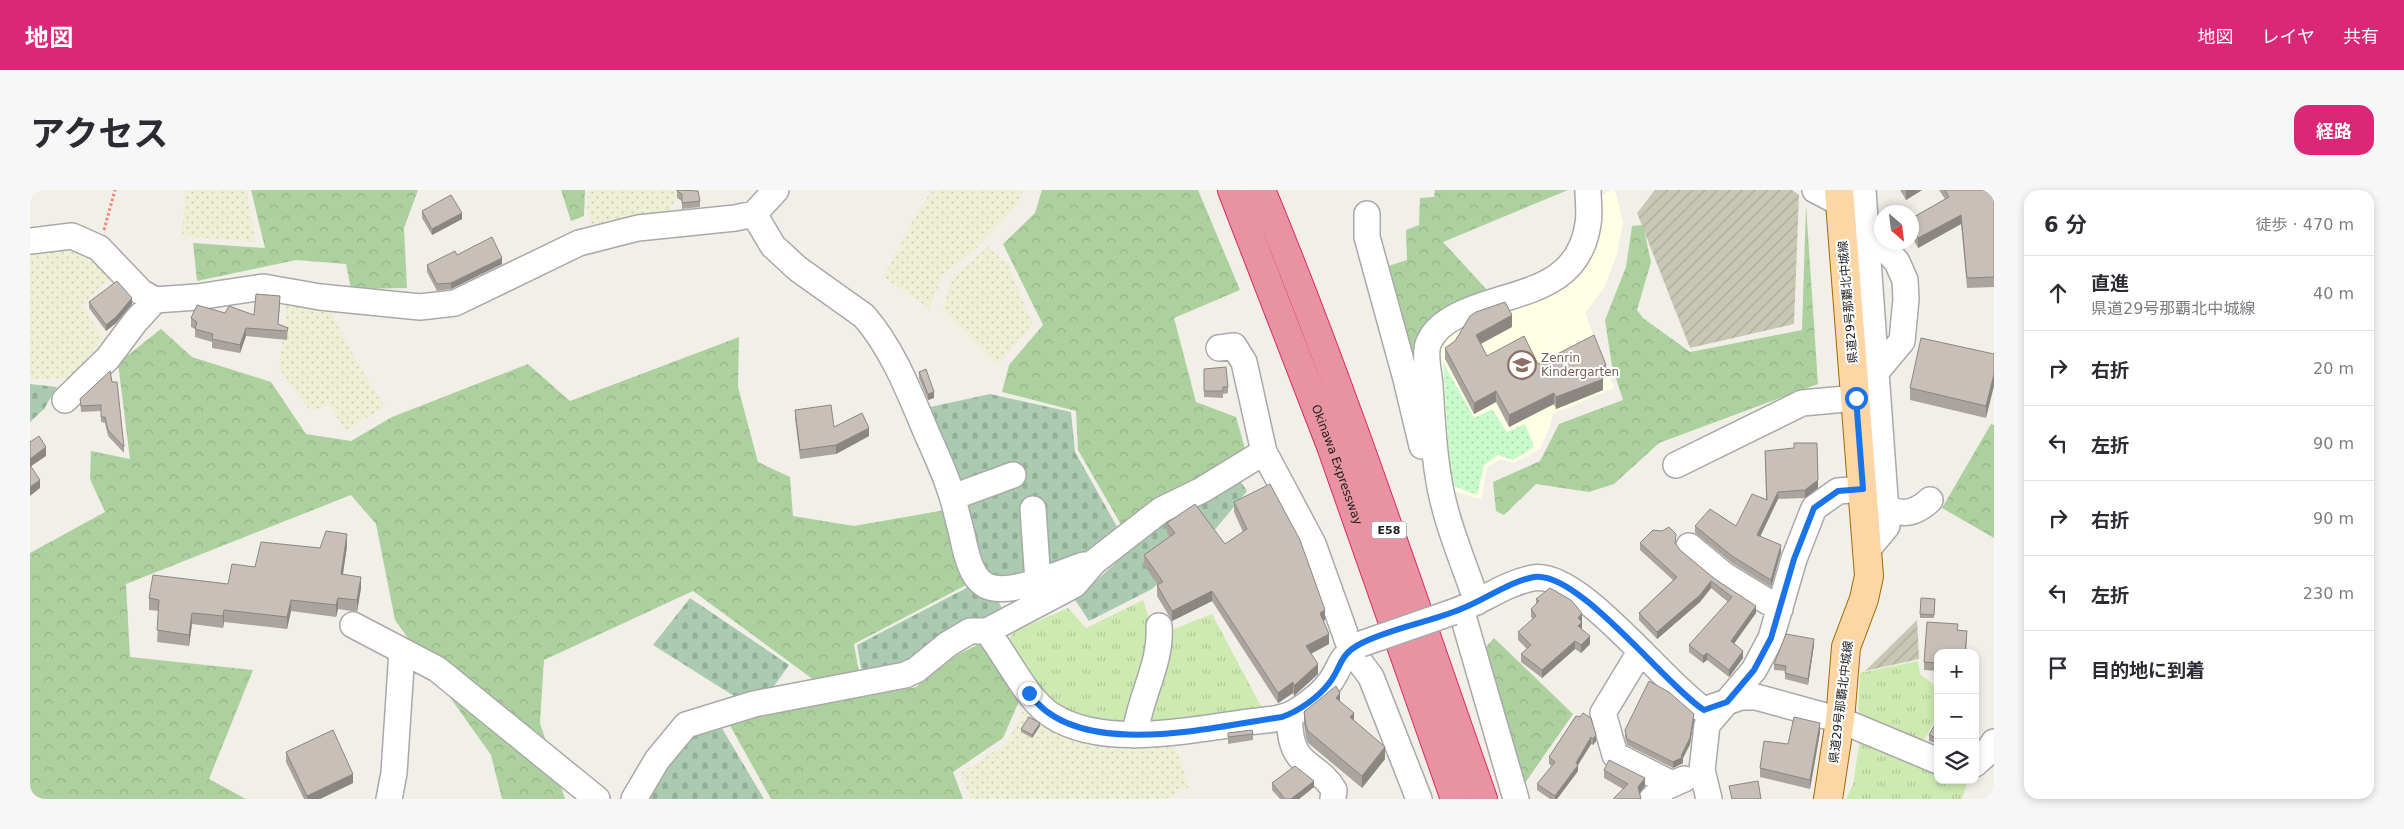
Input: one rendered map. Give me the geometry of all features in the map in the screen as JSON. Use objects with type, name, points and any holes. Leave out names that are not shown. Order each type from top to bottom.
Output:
[{"type":"highway","name":"Okinawa Expressway","points":[[1232,190],[1331,446],[1455,799]]},
{"type":"highway","name":"E58","points":[[1261,190],[1291,262],[1361,450],[1483,799]]},
{"type":"main road","name":"県道29号那覇北中城線","points":[[1828,799],[1840,720],[1846,647],[1864,599],[1869,576],[1840,197]]},
{"type":"street","points":[[30,241],[72,236],[99,248],[142,292],[155,300],[197,297],[263,287],[320,297],[420,307],[455,304],[579,243],[638,228],[735,218],[754,214],[776,190]]},
{"type":"street","points":[[1516,799],[1464,608],[1451,527],[1437,471],[1427,361],[1429,341],[1442,324],[1456,316],[1481,305],[1538,288],[1558,277],[1574,263],[1583,245],[1588,223],[1588,190]]},
{"type":"street","points":[[1814,190],[1840,197]]},
{"type":"street","points":[[1864,190],[1887,526],[1867,550]]},
{"type":"street","points":[[754,214],[773,246],[798,269],[864,316],[872,325],[903,379],[953,497],[969,560],[975,573],[984,585],[996,588],[1038,582],[1094,562]]},
{"type":"street","points":[[1367,214],[1366,237],[1406,379],[1425,458],[1437,471]]},
{"type":"street","points":[[1866,228],[1897,262],[1905,280],[1906,299],[1902,341],[1877,371]]},
{"type":"street","points":[[65,400],[108,358],[135,322],[155,300]]},
{"type":"street","points":[[1219,348],[1234,346],[1244,362],[1264,452],[1313,544],[1356,647],[1371,677],[1419,799]]},
{"type":"street","points":[[1676,465],[1802,403],[1856,398]]},
{"type":"street","points":[[634,799],[657,760],[686,725],[754,704],[905,675],[921,667],[948,644],[970,631],[987,631],[1074,585],[1094,562],[1161,510],[1202,490],[1264,452]]},
{"type":"street","points":[[953,497],[1013,475]]},
{"type":"street","points":[[1709,799],[1702,770],[1707,725],[1754,670],[1771,638],[1794,559],[1814,508],[1838,491],[1863,489],[1886,508],[1903,514],[1919,510],[1930,500]]},
{"type":"street","points":[[1033,509],[1038,582]]},
{"type":"street","points":[[1689,546],[1724,574],[1780,608]]},
{"type":"street","points":[[987,631],[1038,705],[1051,716],[1085,728],[1135,735],[1207,728],[1295,712],[1314,698],[1330,682],[1341,660],[1356,647],[1464,608],[1524,580],[1546,577],[1572,589],[1604,615],[1687,699],[1704,710],[1741,697],[1756,696],[1840,720],[1934,760]]},
{"type":"street","points":[[353,625],[437,669],[597,799]]},
{"type":"street","points":[[1135,735],[1139,712],[1151,677],[1159,626]]},
{"type":"street","points":[[388,799],[394,773],[402,651]]},
{"type":"street","points":[[1640,652],[1603,713],[1615,755],[1662,792],[1702,770]]},
{"type":"street","points":[[1289,714],[1290,734],[1299,756],[1325,776],[1334,790],[1333,799]]},
{"type":"street","points":[[1979,760],[1994,742]]},
{"type":"path","points":[[99,248],[115,190]]},
{"type":"shaded area","points":[[185,190],[246,190],[256,242],[182,236]]},
{"type":"shaded area","points":[[588,190],[680,190],[667,216],[593,228],[587,209]]},
{"type":"shaded area","points":[[932,190],[1023,190],[1017,204],[977,248],[944,275],[929,308],[883,277],[916,215]]},
{"type":"shaded area","name":"Zenrin Kindergarten","points":[[1611,190],[1615,190],[1623,223],[1617,254],[1604,288],[1585,313],[1614,388],[1553,414],[1540,449],[1514,463],[1501,459],[1487,467],[1481,499],[1446,489],[1439,388],[1439,343],[1451,330],[1561,283],[1593,200]]},
{"type":"shaded area","points":[[1655,190],[1792,190],[1799,195],[1794,324],[1690,348],[1637,213]]},
{"type":"shaded area","points":[[988,247],[1008,264],[1033,325],[997,365],[942,309],[953,277]]},
{"type":"shaded area","points":[[70,250],[97,261],[112,277],[81,305],[104,339],[70,378],[30,379],[30,255]]},
{"type":"shaded area","points":[[286,304],[328,307],[356,360],[385,407],[346,431],[329,405],[310,411],[279,369]]},
{"type":"shaded area","points":[[1917,620],[1919,659],[1865,671]]},
{"type":"shaded area","points":[[1025,707],[1173,738],[1189,787],[1166,799],[970,799],[960,773],[1006,744]]},
{"type":"green space","points":[[251,190],[418,190],[404,228],[407,288],[351,289],[346,264],[296,260],[197,281],[193,243],[265,248]]},
{"type":"green space","points":[[561,190],[585,190],[584,216],[571,221]]},
{"type":"green space","points":[[1042,190],[1198,190],[1240,290],[1174,318],[1196,402],[1236,417],[1246,452],[1123,528],[1078,450],[1076,411],[1002,392],[1009,365],[1043,325],[1003,244],[1035,213]]},
{"type":"green space","points":[[1435,190],[1568,190],[1443,242],[1489,292],[1436,321],[1422,399],[1382,268],[1407,260],[1406,230],[1419,225],[1420,198],[1434,197]]},
{"type":"green space","points":[[1806,205],[1818,384],[1659,443],[1614,484],[1589,492],[1536,484],[1504,515],[1496,511],[1493,482],[1540,461],[1559,424],[1623,400],[1612,366],[1605,320],[1626,267],[1632,226],[1643,225],[1651,262],[1637,310],[1643,318],[1690,352],[1802,330]]},
{"type":"green space","points":[[161,329],[192,357],[271,382],[306,434],[351,441],[392,417],[528,364],[570,401],[739,337],[738,387],[758,462],[790,477],[793,516],[854,526],[945,510],[970,583],[854,644],[859,672],[818,683],[693,591],[544,660],[540,723],[565,799],[502,799],[491,755],[395,620],[376,524],[351,495],[126,584],[130,657],[253,670],[209,779],[246,799],[30,799],[30,553],[105,512],[90,479],[91,451],[130,459],[118,363]]},
{"type":"green space","points":[[1443,362],[1474,418],[1492,409],[1507,432],[1525,424],[1534,447],[1513,460],[1498,455],[1484,465],[1477,495],[1451,485]]},
{"type":"green space","points":[[30,384],[57,387],[44,409],[30,422]]},
{"type":"green space","points":[[990,394],[1071,412],[1075,452],[1120,532],[1055,571],[997,579],[982,569],[921,409]]},
{"type":"green space","points":[[1991,424],[1994,425],[1994,538],[1942,508]]},
{"type":"green space","points":[[1241,482],[1247,491],[1213,532],[1152,589],[1089,621],[1075,600],[1169,514]]},
{"type":"green space","points":[[976,583],[995,594],[1004,613],[882,675],[861,668],[857,645]]},
{"type":"green space","points":[[690,598],[789,665],[767,696],[742,701],[653,645]]},
{"type":"green space","points":[[1143,600],[1153,630],[1124,726],[1070,714],[1039,694],[1007,642],[1014,631],[1068,608],[1086,628]]},
{"type":"green space","points":[[1212,614],[1262,708],[1149,724],[1166,632]]},
{"type":"green space","points":[[1494,638],[1573,714],[1525,783],[1481,652]]},
{"type":"green space","points":[[983,642],[1020,699],[1003,738],[953,772],[963,799],[771,799],[728,722],[916,687],[951,658]]},
{"type":"green space","points":[[1918,661],[1920,674],[1934,685],[1934,722],[1923,742],[1862,717],[1858,709],[1860,673]]},
{"type":"green space","points":[[720,725],[764,799],[641,799],[694,731]]},
{"type":"green space","points":[[1860,739],[1934,770],[1934,784],[1967,784],[1962,799],[1846,799],[1853,784]]},
{"type":"building","points":[[677,190],[698,191],[700,201],[682,203],[682,194]]},
{"type":"building","points":[[1945,190],[1994,190],[1994,277],[1967,278],[1961,215],[1919,237],[1919,214],[1949,197]]},
{"type":"building","points":[[451,195],[462,213],[432,229],[422,211]]},
{"type":"building","points":[[492,237],[502,258],[451,283],[437,284],[427,265],[455,251],[457,255]]},
{"type":"building","points":[[117,281],[132,298],[116,317],[106,325],[89,302]]},
{"type":"building","points":[[256,294],[280,296],[278,324],[288,328],[287,331],[246,328],[240,345],[212,339],[213,334],[195,329],[197,322],[191,318],[197,305],[225,313],[229,306],[254,315]]},
{"type":"building","points":[[1505,302],[1512,315],[1476,335],[1487,356],[1524,336],[1538,364],[1594,335],[1606,365],[1599,369],[1603,379],[1556,397],[1554,393],[1509,415],[1496,391],[1474,403],[1445,348],[1455,341],[1470,316]]},
{"type":"building","points":[[1921,338],[1994,354],[1994,374],[1986,406],[1910,388]]},
{"type":"building","points":[[1226,367],[1228,387],[1223,387],[1223,391],[1204,391],[1204,369]]},
{"type":"building","points":[[926,369],[934,392],[928,394],[919,372]]},
{"type":"building","points":[[110,371],[112,382],[117,382],[124,447],[108,430],[105,417],[101,417],[101,405],[81,406],[80,399]]},
{"type":"building","points":[[831,405],[834,427],[862,413],[869,428],[836,445],[800,450],[795,410]]},
{"type":"building","points":[[39,436],[46,447],[30,459],[30,442]]},
{"type":"building","points":[[1794,443],[1817,443],[1818,480],[1805,490],[1778,492],[1757,535],[1781,545],[1771,580],[1732,556],[1695,526],[1710,509],[1736,526],[1752,494],[1767,500],[1765,451],[1794,448]]},
{"type":"building","points":[[30,465],[40,480],[30,487]]},
{"type":"building","points":[[1270,484],[1300,540],[1325,610],[1320,613],[1329,634],[1306,646],[1318,664],[1294,686],[1293,682],[1278,693],[1212,591],[1172,611],[1157,585],[1163,582],[1144,555],[1175,533],[1167,523],[1195,504],[1225,544],[1247,529],[1234,502]]},
{"type":"building","points":[[1669,527],[1676,534],[1675,543],[1680,550],[1715,579],[1756,606],[1731,641],[1743,651],[1729,670],[1707,653],[1703,656],[1689,645],[1732,597],[1711,581],[1700,595],[1657,632],[1639,613],[1677,577],[1640,543],[1653,530],[1662,531]]},
{"type":"building","points":[[326,531],[347,534],[341,574],[361,577],[357,600],[338,598],[336,605],[291,600],[287,617],[224,610],[223,616],[192,613],[189,635],[157,630],[159,600],[149,598],[153,575],[228,584],[232,564],[255,567],[261,542],[320,548]]},
{"type":"building","points":[[1550,588],[1571,600],[1582,613],[1578,618],[1582,622],[1578,626],[1590,636],[1581,645],[1575,641],[1542,670],[1521,654],[1531,645],[1518,632],[1536,616],[1531,609],[1539,601],[1536,599]]},
{"type":"building","points":[[1921,598],[1935,599],[1934,615],[1920,614]]},
{"type":"building","points":[[1927,622],[1958,624],[1957,630],[1967,631],[1965,649],[1934,649],[1934,663],[1924,662]]},
{"type":"building","points":[[1786,634],[1814,639],[1808,679],[1785,673],[1786,666],[1774,664]]},
{"type":"building","points":[[1649,681],[1669,692],[1694,714],[1690,738],[1681,756],[1683,757],[1673,762],[1627,739],[1625,730]]},
{"type":"building","points":[[1336,686],[1340,693],[1336,698],[1354,713],[1350,717],[1385,747],[1362,776],[1308,731],[1306,726],[1304,712]]},
{"type":"building","points":[[1583,713],[1591,718],[1596,735],[1593,739],[1591,737],[1576,763],[1578,765],[1555,796],[1537,784],[1555,762],[1549,757],[1576,716],[1580,717]]},
{"type":"building","points":[[1029,717],[1040,723],[1032,735],[1021,729]]},
{"type":"building","points":[[1794,717],[1820,723],[1810,780],[1760,768],[1764,741],[1788,744]]},
{"type":"building","points":[[1934,726],[1934,737],[1929,735]]},
{"type":"building","points":[[333,730],[353,774],[307,796],[286,752]]},
{"type":"building","points":[[1252,730],[1253,734],[1228,737],[1228,733]]},
{"type":"building","points":[[1609,760],[1645,778],[1638,787],[1641,799],[1613,799],[1628,784],[1604,770]]},
{"type":"building","points":[[1295,766],[1314,781],[1291,799],[1285,799],[1272,783]]},
{"type":"building","points":[[1758,781],[1761,799],[1732,799],[1729,786]]},
{"type":"place","name":"Zenrin Kindergarten","points":[[1522,365]]},
{"type":"route","points":[[1029,693],[1038,705],[1051,716],[1064,722],[1120,734],[1170,733],[1282,717],[1295,712],[1314,698],[1330,682],[1341,660],[1351,650],[1361,644],[1461,609],[1524,580],[1546,577],[1572,589],[1604,615],[1687,699],[1704,710],[1727,702],[1754,670],[1771,638],[1794,559],[1814,508],[1838,491],[1863,489],[1856,398]]}]
